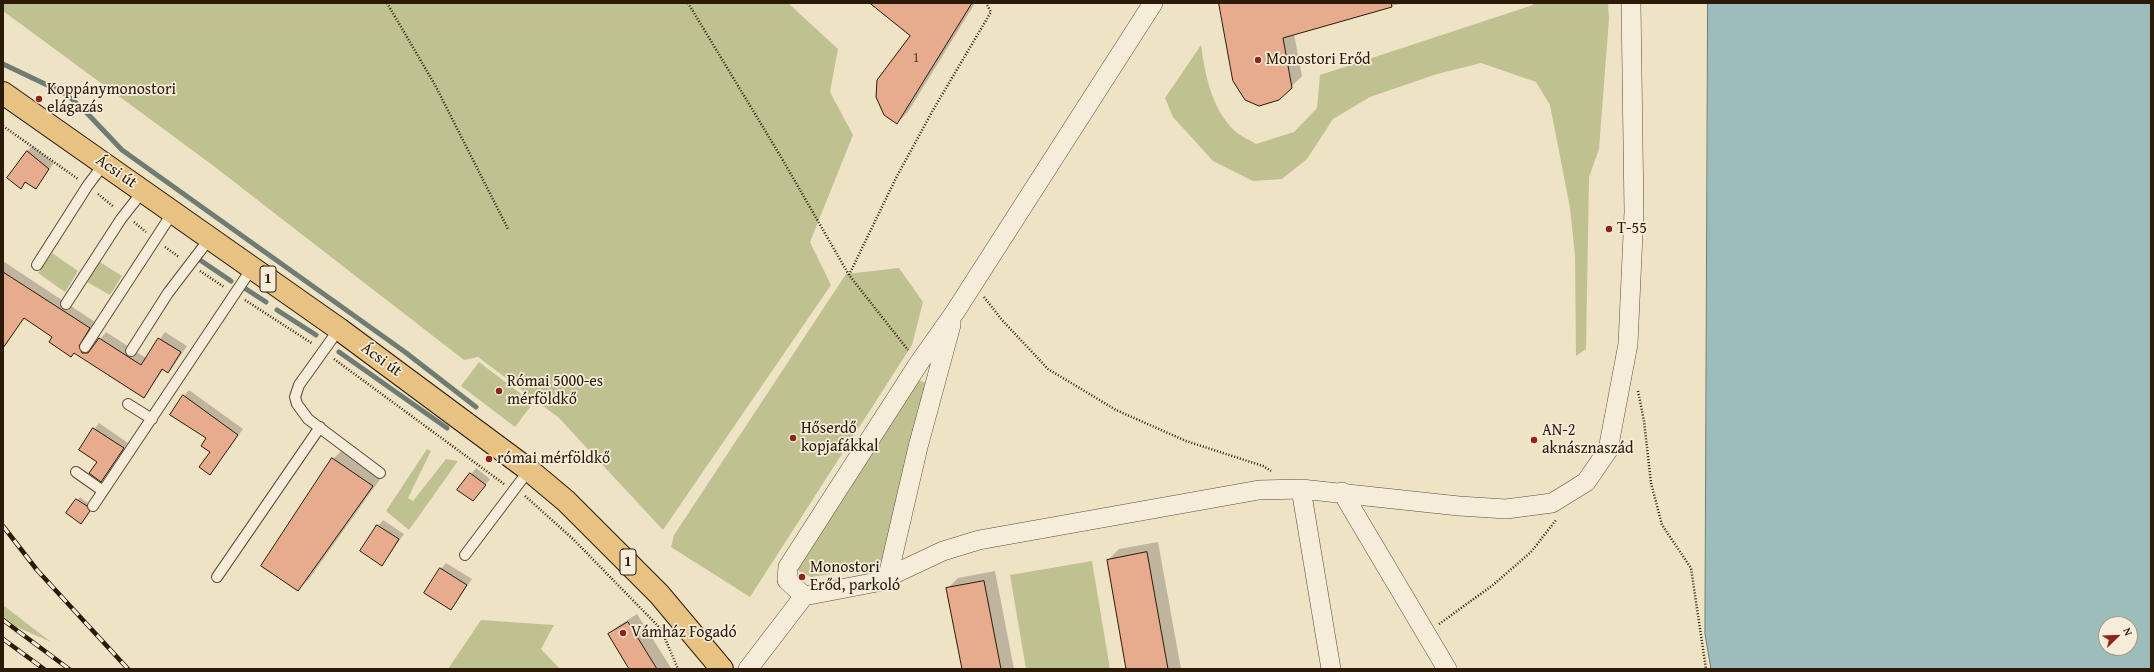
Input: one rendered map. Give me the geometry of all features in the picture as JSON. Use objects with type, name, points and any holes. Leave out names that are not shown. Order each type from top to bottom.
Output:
[{"type":"main road","name":"Ácsi út","points":[[3,93],[339,329],[529,470],[566,501],[659,594],[722,669]]},
{"type":"street","points":[[804,596],[787,580],[788,567],[914,371],[955,312],[1153,3]]},
{"type":"street","points":[[748,669],[804,596],[877,582],[943,551],[979,540],[1259,490],[1301,489],[1342,492],[1459,506],[1506,509],[1552,503],[1586,482],[1608,450],[1628,344],[1634,212],[1632,3]]},
{"type":"street","points":[[888,576],[918,447],[955,312]]},
{"type":"street","points":[[914,371],[925,376],[935,385]]},
{"type":"street","points":[[1301,489],[1331,669]]},
{"type":"street","points":[[1342,492],[1447,669]]},
{"type":"lane","points":[[37,265],[88,185],[104,164]]},
{"type":"lane","points":[[66,304],[124,215],[143,191]]},
{"type":"lane","points":[[85,347],[173,212]]},
{"type":"lane","points":[[131,352],[168,292],[210,238]]},
{"type":"lane","points":[[92,506],[152,419],[252,268]]},
{"type":"lane","points":[[339,329],[299,385],[295,397],[300,411],[380,473]]},
{"type":"lane","points":[[128,404],[152,419]]},
{"type":"lane","points":[[217,577],[320,427]]},
{"type":"lane","points":[[465,555],[529,470]]},
{"type":"lane","points":[[76,472],[103,491]]},
{"type":"path","points":[[387,3],[435,85],[508,229]]},
{"type":"path","points":[[688,3],[781,157],[849,275],[914,371]]},
{"type":"path","points":[[849,275],[896,178],[933,110],[990,12],[986,3]]},
{"type":"path","points":[[3,126],[88,185],[154,239],[323,350],[514,491],[524,495],[573,539],[660,629],[678,669]]},
{"type":"path","points":[[973,282],[1002,320],[1048,369],[1116,410],[1186,441],[1264,466],[1276,474]]},
{"type":"path","points":[[1638,390],[1644,421],[1651,483],[1662,525],[1691,568],[1706,669]]},
{"type":"path","points":[[1426,633],[1493,585],[1531,552],[1559,517]]},
{"type":"green space","points":[[3,3],[788,3],[838,49],[830,92],[853,135],[810,242],[831,285],[663,530],[559,418],[478,357],[464,360],[211,164],[3,11]]},
{"type":"green space","points":[[1533,3],[1608,3],[1609,19],[1599,149],[1589,177],[1586,349],[1576,356],[1575,255],[1570,208],[1550,105],[1536,82],[1481,63],[1437,74],[1370,97],[1333,119],[1307,159],[1282,179],[1253,181],[1213,161],[1173,117],[1165,98],[1201,45],[1207,80],[1215,102],[1221,113],[1227,123],[1235,131],[1256,144],[1294,132],[1317,108],[1320,75],[1533,5]]},
{"type":"green space","points":[[52,253],[78,271],[65,292],[38,273]]},
{"type":"green space","points":[[100,262],[122,276],[110,295],[87,282]]},
{"type":"green space","points":[[899,268],[923,302],[912,345],[750,597],[671,547],[674,535],[846,274]]},
{"type":"green space","points":[[479,362],[533,403],[515,427],[461,386]]},
{"type":"green space","points":[[915,380],[929,383],[883,559],[871,568],[811,577],[797,570]]},
{"type":"green space","points":[[427,449],[431,451],[408,498],[413,501],[446,459],[458,461],[409,530],[386,511]]},
{"type":"green space","points":[[1092,561],[1110,669],[1026,669],[1010,575]]},
{"type":"green space","points":[[3,605],[51,642],[3,621]]},
{"type":"green space","points":[[481,620],[554,625],[541,649],[560,669],[448,669]]},
{"type":"water","points":[[1708,3],[2151,3],[2151,669],[1711,669],[1705,634]]},
{"type":"building","points":[[870,3],[972,3],[897,124],[884,115],[876,97],[877,80],[910,36]]},
{"type":"building","name":"Monostori Erőd","points":[[1219,3],[1391,3],[1392,7],[1283,38],[1292,88],[1279,100],[1259,106],[1245,100],[1233,81]]},
{"type":"building","points":[[27,151],[49,169],[36,189],[25,182],[21,189],[7,178]]},
{"type":"building","points":[[3,272],[90,328],[79,346],[82,353],[88,353],[99,338],[141,365],[158,338],[181,352],[168,373],[162,369],[144,398],[74,353],[71,357],[49,342],[52,337],[24,318],[3,348]]},
{"type":"building","points":[[183,395],[238,435],[210,475],[199,467],[210,452],[201,446],[206,438],[170,415]]},
{"type":"building","points":[[93,428],[124,448],[101,482],[89,473],[97,462],[79,450]]},
{"type":"building","points":[[332,458],[373,486],[298,591],[261,566]]},
{"type":"building","points":[[470,473],[486,485],[473,501],[457,490]]},
{"type":"building","points":[[76,499],[87,506],[90,511],[81,524],[66,513]]},
{"type":"building","points":[[377,525],[399,539],[382,566],[360,551]]},
{"type":"building","points":[[1147,552],[1168,669],[1126,669],[1107,560]]},
{"type":"building","points":[[440,568],[467,585],[451,610],[424,593]]},
{"type":"building","points":[[984,581],[1001,669],[962,669],[946,588]]},
{"type":"building","points":[[628,622],[657,669],[629,669],[608,634]]},
{"type":"waterway","points":[[3,64],[66,94],[84,110],[122,150],[405,352],[476,407]]},
{"type":"waterway","points":[[200,260],[231,281]]},
{"type":"waterway","points":[[246,289],[266,302]]},
{"type":"waterway","points":[[277,310],[316,335]]},
{"type":"waterway","points":[[339,352],[447,428]]},
{"type":"railway","points":[[3,526],[37,570],[128,669]]},
{"type":"railway","points":[[3,620],[69,669]]},
{"type":"railway","points":[[3,639],[44,669]]},
{"type":"place","name":"Monostori Erőd","points":[[1258,60]]},
{"type":"place","name":"Koppánymonostori elágazás","points":[[39,99]]},
{"type":"place","name":"T-55","points":[[1609,229]]},
{"type":"place","name":"Római 5000-es mérföldkő","points":[[499,391]]},
{"type":"place","name":"Hőserdő kopjafákkal","points":[[793,438]]},
{"type":"place","name":"AN-2 aknásznaszád","points":[[1534,440]]},
{"type":"place","name":"római mérföldkő","points":[[489,459]]},
{"type":"place","name":"Monostori Erőd, parkoló","points":[[802,577]]},
{"type":"place","name":"Vámház Fogadó","points":[[623,633]]}]
